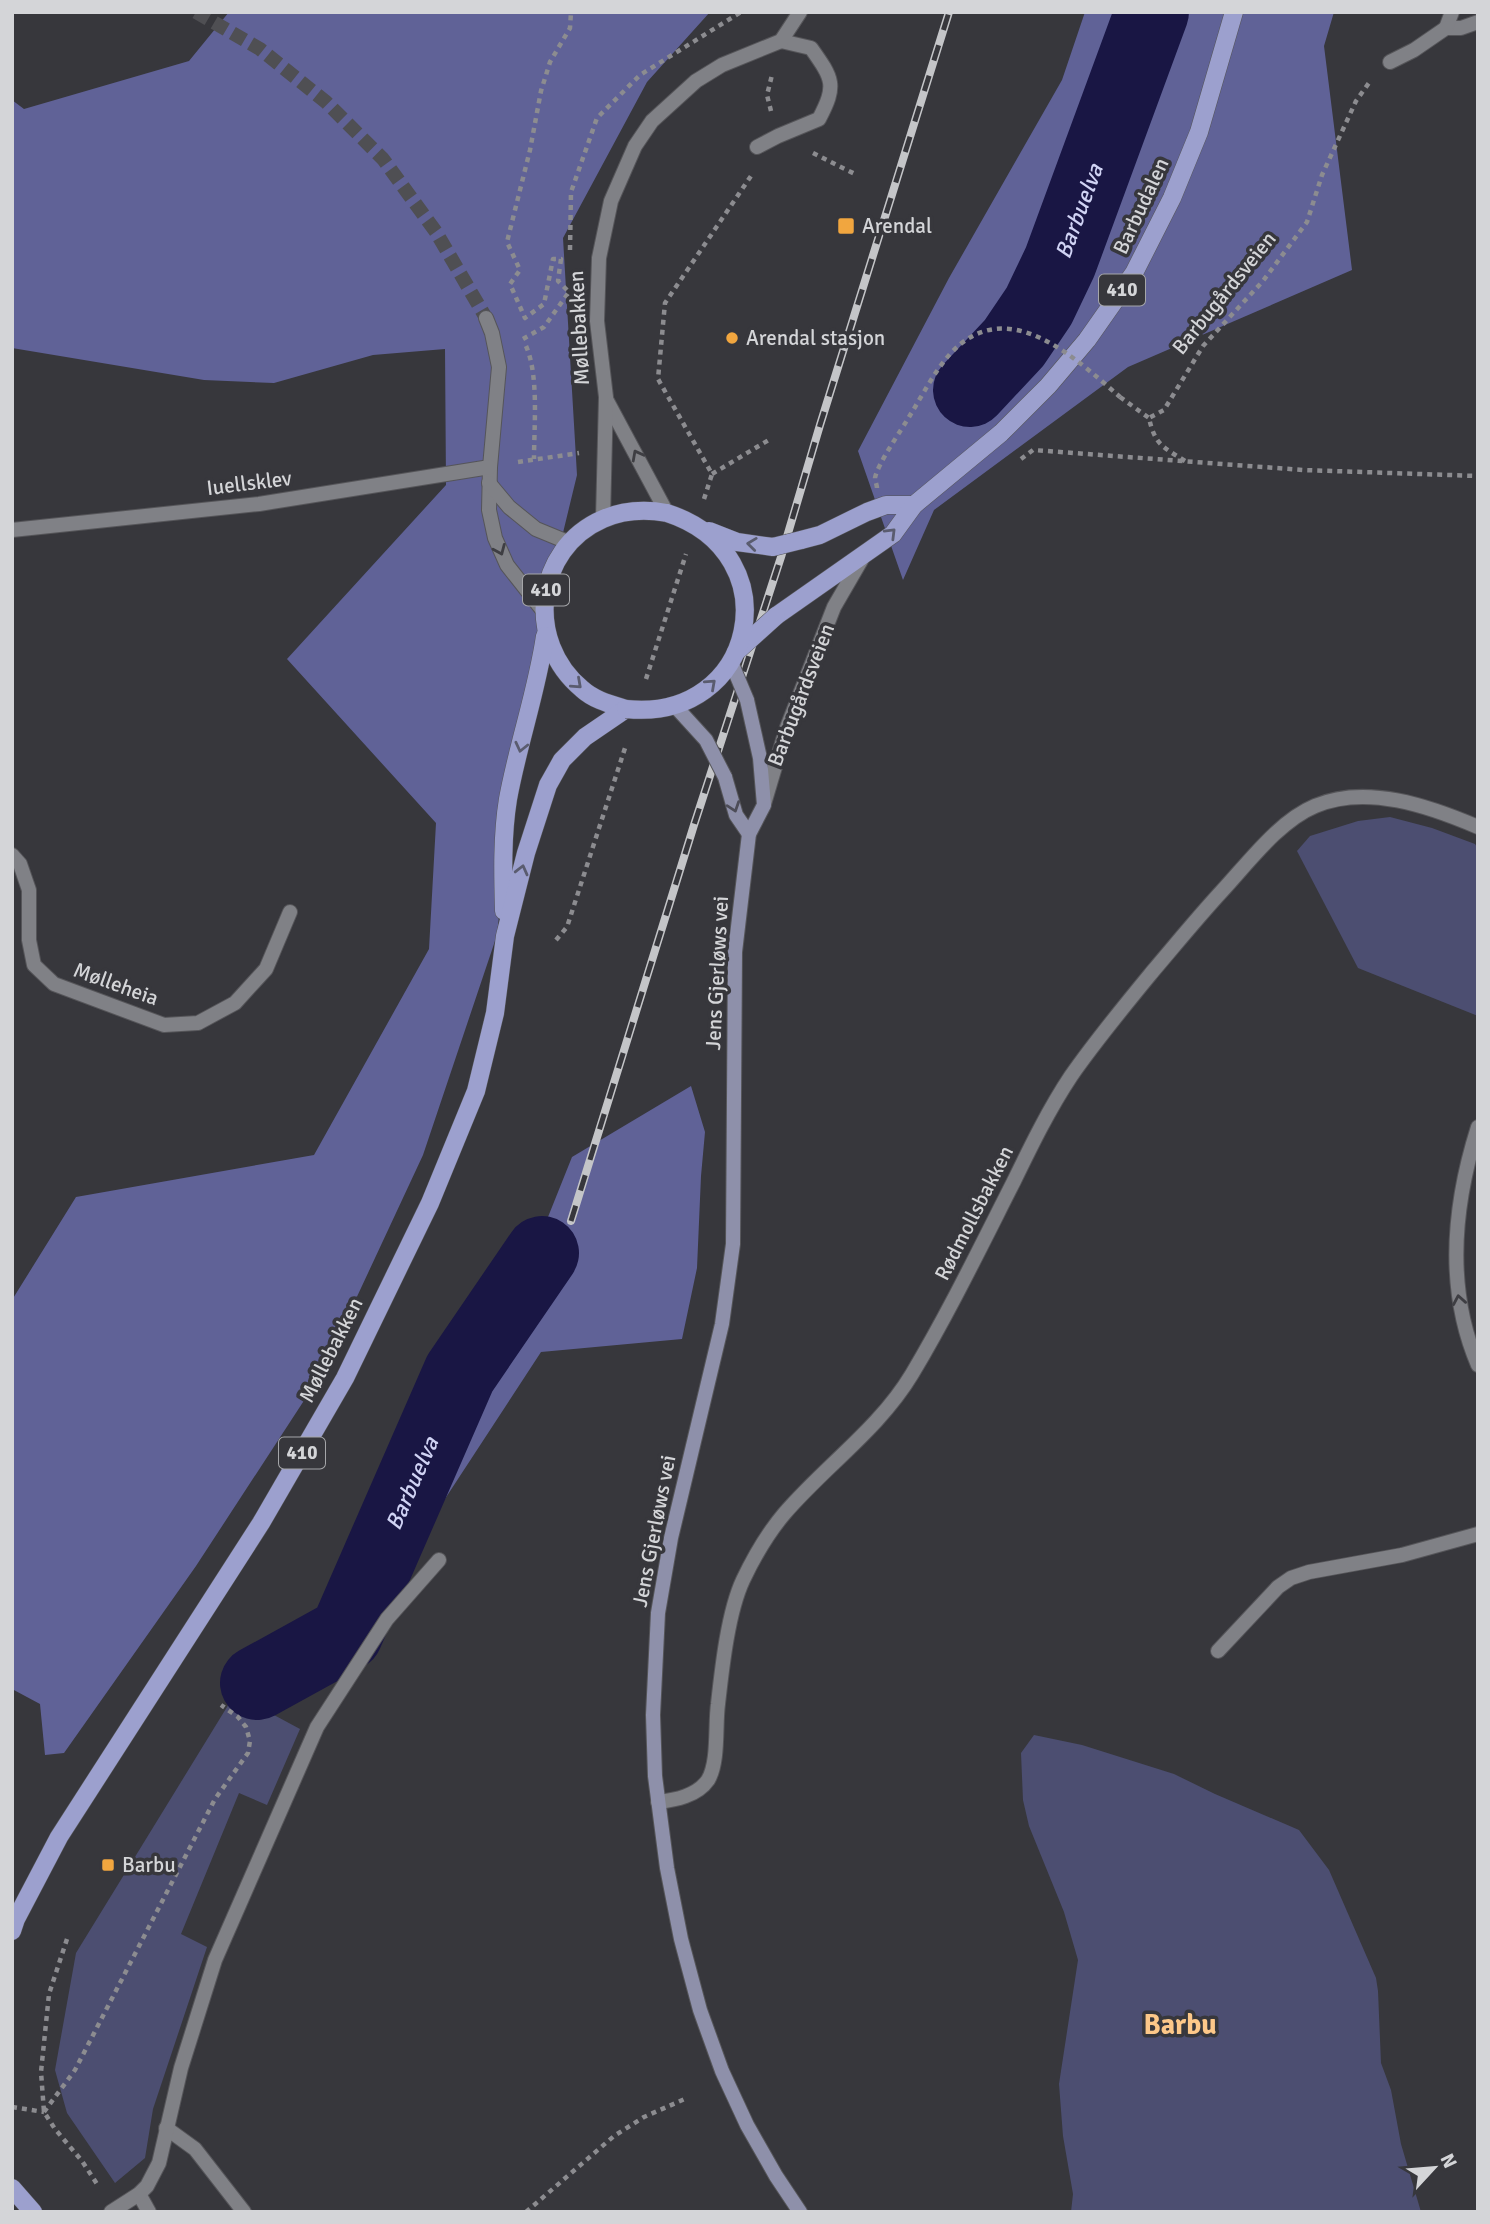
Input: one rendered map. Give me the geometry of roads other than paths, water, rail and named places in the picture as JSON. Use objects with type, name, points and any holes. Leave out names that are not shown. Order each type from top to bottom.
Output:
[{"type":"main road","name":"Barbudalen","points":[[734,657],[776,616],[893,534],[914,505],[1001,433],[1048,386],[1087,340],[1134,273],[1172,198],[1199,132],[1234,12]]},
{"type":"main road","name":"410","points":[[704,530],[730,558],[744,595],[742,634],[734,657],[716,681],[697,696],[675,706],[642,711],[603,702],[583,691],[566,674],[554,655],[546,632],[545,594],[550,575],[570,543],[580,533],[603,519],[634,510],[667,513],[737,542],[773,547],[820,535],[886,505],[914,505]]},
{"type":"main road","name":"Møllebakken","points":[[505,936],[503,863],[508,800],[540,669],[546,632]]},
{"type":"main road","points":[[734,657],[760,758],[764,805]]},
{"type":"main road","points":[[675,706],[706,740],[725,776],[736,815],[749,834]]},
{"type":"main road","name":"Møllebakken","points":[[12,1931],[59,1836],[261,1523],[345,1378],[430,1203],[476,1091],[495,1013],[505,936],[526,853],[548,785],[562,760],[585,737],[626,709]]},
{"type":"main road","name":"Jens Gjerløws vei","points":[[764,805],[749,834],[735,952],[733,1244],[722,1324],[671,1538],[658,1613],[653,1715],[658,1801],[667,1868],[681,1939],[700,2010],[722,2071],[747,2124],[800,2212]]},
{"type":"main road","points":[[12,2188],[33,2212]]},
{"type":"street","points":[[757,146],[819,119],[831,96],[828,72],[811,48],[781,41],[800,12]]},
{"type":"street","points":[[1446,28],[1452,12]]},
{"type":"street","points":[[1390,62],[1446,28],[1461,28],[1478,22]]},
{"type":"street","name":"Møllebakken","points":[[603,519],[606,397],[597,321],[599,258],[611,201],[635,146],[652,121],[695,81],[722,65],[781,41]]},
{"type":"street","points":[[486,318],[499,367],[489,467],[489,510],[495,538],[507,565],[544,612]]},
{"type":"street","name":"Møllebakken","points":[[606,397],[667,513]]},
{"type":"street","name":"Iuellsklev","points":[[12,530],[259,504],[489,467]]},
{"type":"street","points":[[489,483],[509,507],[536,529],[570,543]]},
{"type":"street","points":[[764,805],[786,730],[834,607],[864,556]]},
{"type":"street","name":"Rødmollsbakken","points":[[658,1801],[677,1800],[697,1791],[709,1779],[714,1760],[718,1704],[730,1626],[742,1582],[762,1546],[783,1515],[893,1403],[951,1305],[1040,1129],[1071,1077],[1122,1009],[1199,917],[1271,838],[1313,806],[1336,799],[1366,797],[1407,803],[1478,827]]},
{"type":"street","name":"Mølleheia","points":[[12,855],[20,864],[29,890],[29,940],[34,965],[54,984],[164,1025],[198,1023],[235,1003],[265,969],[289,912]]},
{"type":"street","points":[[1478,1127],[1458,1208],[1457,1293],[1467,1340],[1478,1365]]},
{"type":"street","points":[[1218,1651],[1278,1587],[1291,1578],[1309,1572],[1402,1555],[1478,1534]]},
{"type":"street","points":[[111,2212],[147,2186],[159,2163],[181,2068],[215,1961],[317,1727],[387,1619],[439,1559]]},
{"type":"street","points":[[166,2128],[195,2149],[244,2212]]},
{"type":"street","points":[[139,2194],[149,2212]]},
{"type":"waterway","name":"Barbuelva","points":[[970,390],[1014,343],[1039,306],[1060,262],[1152,12]]},
{"type":"waterway","name":"Barbuelva","points":[[257,1683],[346,1634],[460,1373],[542,1253]]},
{"type":"tunnel","points":[[196,12],[260,49],[326,102],[383,159],[436,232],[486,318]]},
{"type":"railway","points":[[571,1221],[694,825],[781,557],[949,12]]},
{"type":"place","name":"Arendal","points":[[846,226]]},
{"type":"place","name":"Arendal stasjon","points":[[732,338]]},
{"type":"place","name":"Barbu","points":[[108,1865]]},
{"type":"district","name":"Barbu","points":[[1180,2025]]}]
